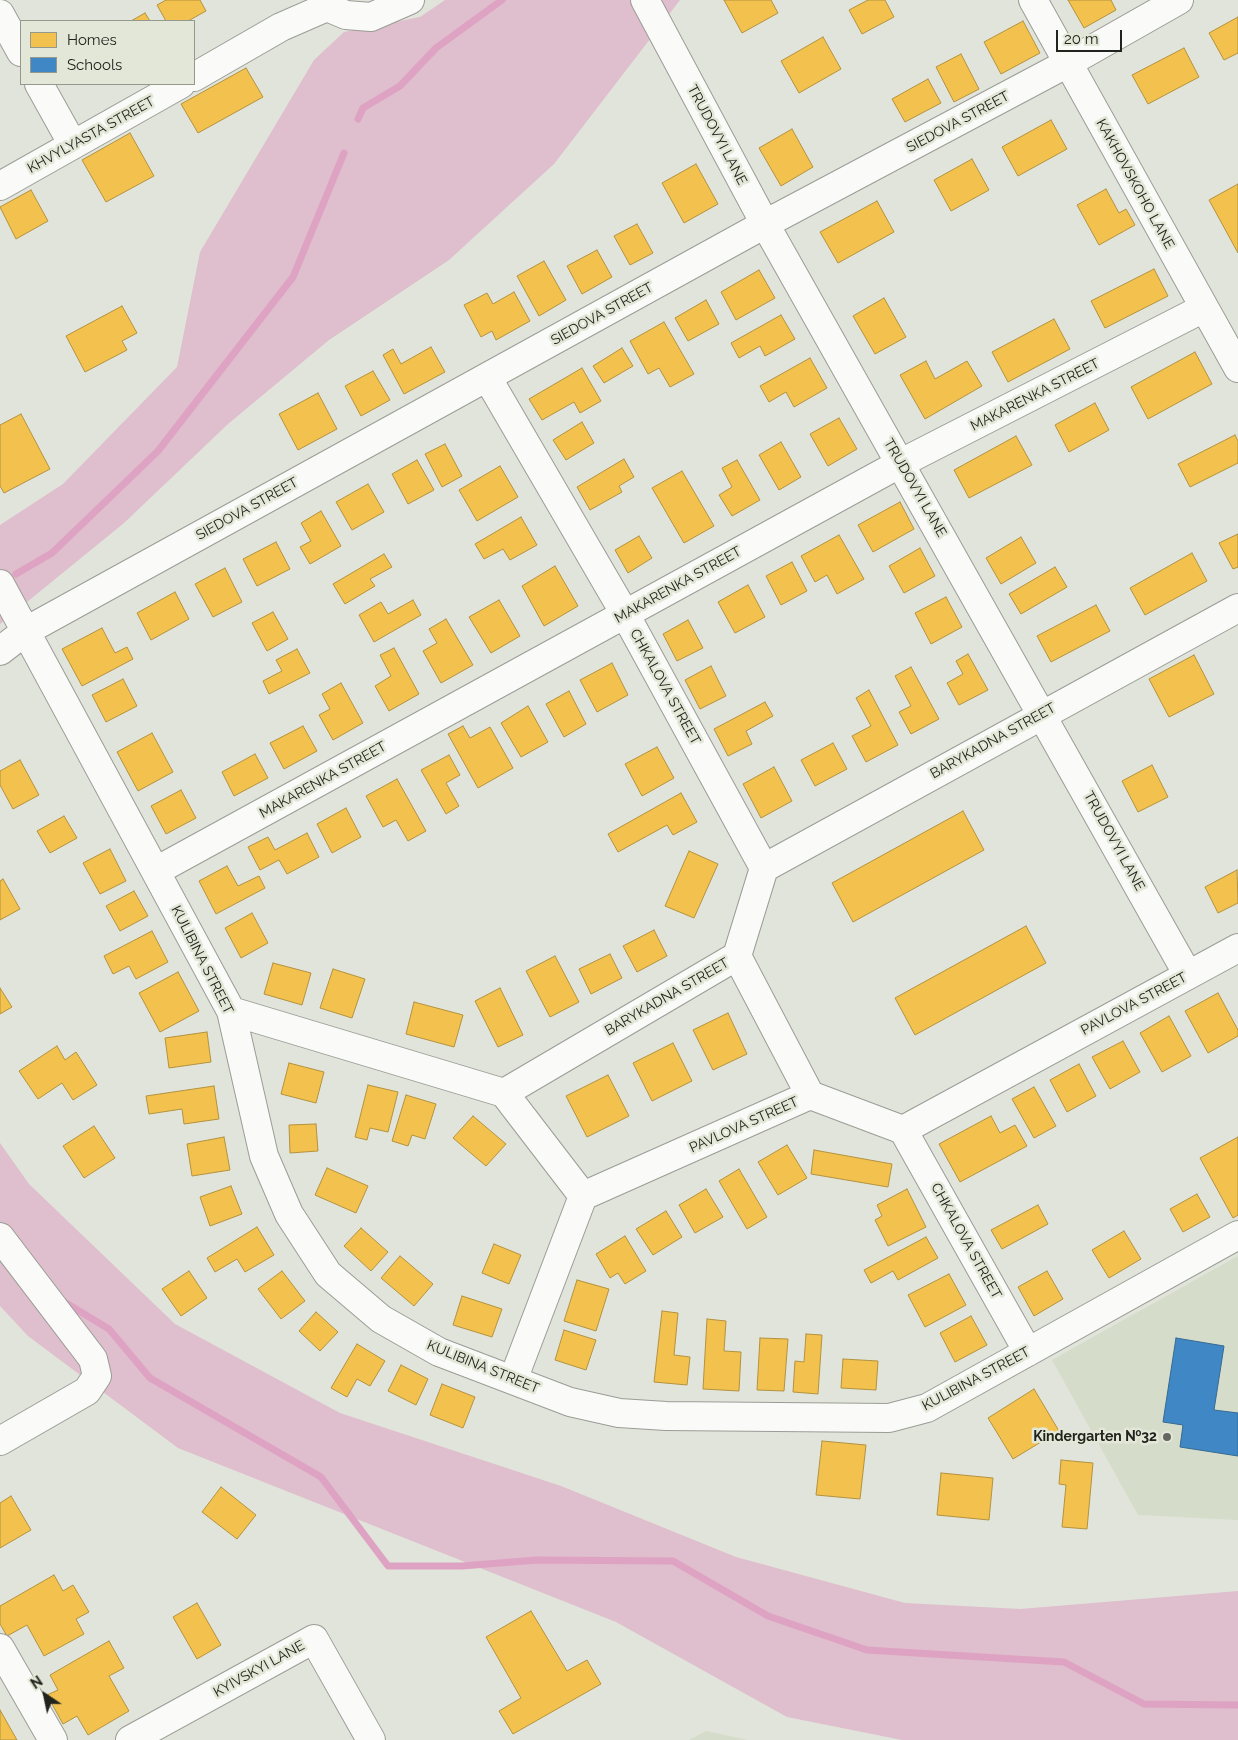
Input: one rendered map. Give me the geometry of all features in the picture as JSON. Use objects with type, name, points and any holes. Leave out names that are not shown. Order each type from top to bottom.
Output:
[{"type":"street","points":[[195,76],[325,3],[346,16],[371,17],[410,0]]},
{"type":"street","name":"TRUDOVYI LANE","points":[[644,0],[765,224],[1043,714],[1188,975]]},
{"type":"street","name":"KAKHOVSKOHO LANE","points":[[1032,0],[1238,368]]},
{"type":"street","name":"SIEDOVA STREET","points":[[0,651],[26,631],[765,224],[1068,63],[1179,0]]},
{"type":"street","points":[[0,14],[20,50]]},
{"type":"street","points":[[40,85],[73,145]]},
{"type":"street","name":"KHVYLYASTA STREET","points":[[0,186],[179,85]]},
{"type":"street","name":"MAKARENKA STREET","points":[[156,871],[901,463],[1204,308]]},
{"type":"street","name":"CHKALOVA STREET","points":[[487,377],[625,614],[764,868]]},
{"type":"street","name":"KULIBINA STREET","points":[[0,584],[231,1011],[264,1156],[289,1214],[328,1274],[381,1319],[439,1352],[570,1402],[619,1413],[666,1416],[889,1418],[927,1408],[1238,1236]]},
{"type":"street","name":"BARYKADNA STREET","points":[[504,1093],[737,956],[764,868],[1238,608]]},
{"type":"street","name":"PAVLOVA STREET","points":[[583,1196],[810,1095],[903,1130],[1238,948]]},
{"type":"street","points":[[737,956],[810,1095]]},
{"type":"street","points":[[231,1011],[504,1093],[583,1196],[513,1380]]},
{"type":"street","name":"CHKALOVA STREET","points":[[903,1130],[1028,1352]]},
{"type":"street","points":[[0,1237],[93,1360],[96,1376],[87,1391],[0,1441]]},
{"type":"street","name":"KYIVSKYI LANE","points":[[130,1740],[314,1639],[371,1740]]},
{"type":"street","points":[[0,1648],[53,1740]]},
{"type":"shaded area","points":[[445,0],[680,0],[554,164],[449,260],[329,340],[228,424],[124,523],[0,624],[0,525],[63,484],[177,367],[200,252],[314,60],[344,32],[420,17]]},
{"type":"shaded area","points":[[0,1143],[29,1184],[175,1324],[340,1413],[561,1486],[736,1557],[905,1603],[1020,1609],[1238,1591],[1238,1740],[902,1740],[787,1717],[616,1622],[178,1448],[28,1336],[0,1306]]},
{"type":"shaded area","name":"Kindergarten №32","points":[[1238,1256],[1238,1520],[1138,1515],[1052,1360]]},
{"type":"shaded area","points":[[706,1731],[748,1740],[689,1740]]},
{"type":"building: Homes","points":[[166,0],[200,0],[206,11],[190,20],[165,20],[157,5]]},
{"type":"building: Homes","points":[[724,0],[771,0],[778,13],[742,33]]},
{"type":"building: Homes","points":[[868,0],[885,0],[894,17],[862,34],[849,10]]},
{"type":"building: Homes","points":[[1068,0],[1111,0],[1116,10],[1084,28]]},
{"type":"building: Homes","points":[[145,13],[149,20],[133,20]]},
{"type":"building: Homes","points":[[1238,17],[1238,53],[1224,60],[1209,33]]},
{"type":"building: Homes","points":[[1023,21],[1040,53],[1001,74],[984,42]]},
{"type":"building: Homes","points":[[823,37],[841,69],[799,93],[781,61]]},
{"type":"building: Homes","points":[[1184,48],[1199,77],[1148,104],[1132,75]]},
{"type":"building: Homes","points":[[961,54],[979,89],[954,102],[936,67]]},
{"type":"building: Homes","points":[[246,68],[263,97],[198,133],[181,104]]},
{"type":"building: Homes","points":[[928,79],[941,103],[905,122],[892,99]]},
{"type":"building: Homes","points":[[1051,120],[1067,149],[1018,176],[1002,147]]},
{"type":"building: Homes","points":[[792,129],[813,167],[781,186],[759,148]]},
{"type":"building: Homes","points":[[130,133],[154,176],[106,202],[82,160]]},
{"type":"building: Homes","points":[[972,159],[989,190],[951,211],[934,180]]},
{"type":"building: Homes","points":[[696,164],[718,204],[684,223],[662,183]]},
{"type":"building: Homes","points":[[1238,184],[1238,253],[1209,200]]},
{"type":"building: Homes","points":[[1106,189],[1119,213],[1126,209],[1135,225],[1099,245],[1077,205]]},
{"type":"building: Homes","points":[[31,190],[48,221],[16,239],[0,207]]},
{"type":"building: Homes","points":[[877,201],[894,232],[838,263],[820,232]]},
{"type":"building: Homes","points":[[637,224],[653,253],[630,265],[614,236]]},
{"type":"building: Homes","points":[[597,250],[612,277],[582,294],[567,266]]},
{"type":"building: Homes","points":[[544,261],[566,300],[539,316],[517,276]]},
{"type":"building: Homes","points":[[1154,269],[1168,296],[1105,328],[1091,301]]},
{"type":"building: Homes","points":[[759,270],[775,298],[736,320],[721,292]]},
{"type":"building: Homes","points":[[514,292],[530,321],[496,340],[492,331],[481,337],[464,305],[487,293],[493,304]]},
{"type":"building: Homes","points":[[884,298],[906,337],[875,354],[853,316]]},
{"type":"building: Homes","points":[[706,300],[719,324],[688,341],[675,318]]},
{"type":"building: Homes","points":[[122,306],[137,333],[122,341],[127,350],[85,372],[66,336]]},
{"type":"building: Homes","points":[[781,315],[795,339],[765,356],[760,346],[739,358],[731,343]]},
{"type":"building: Homes","points":[[1054,319],[1070,349],[1008,382],[992,352]]},
{"type":"building: Homes","points":[[664,322],[694,374],[670,387],[659,368],[648,374],[630,341]]},
{"type":"building: Homes","points":[[431,347],[445,372],[404,394],[383,355],[393,349],[401,364]]},
{"type":"building: Homes","points":[[622,348],[633,366],[604,383],[593,366]]},
{"type":"building: Homes","points":[[1195,352],[1212,384],[1148,419],[1131,387]]},
{"type":"building: Homes","points":[[810,358],[827,388],[794,407],[786,392],[769,402],[760,386]]},
{"type":"building: Homes","points":[[926,361],[935,379],[967,361],[982,386],[925,419],[900,375]]},
{"type":"building: Homes","points":[[582,368],[601,401],[580,413],[574,402],[542,420],[529,399]]},
{"type":"building: Homes","points":[[373,371],[390,400],[361,416],[345,386]]},
{"type":"building: Homes","points":[[318,393],[337,429],[298,450],[279,414]]},
{"type":"building: Homes","points":[[1095,403],[1109,430],[1069,452],[1055,425]]},
{"type":"building: Homes","points":[[21,414],[50,469],[4,493],[0,486],[0,425]]},
{"type":"building: Homes","points":[[839,418],[857,449],[828,466],[810,434]]},
{"type":"building: Homes","points":[[582,422],[594,443],[566,460],[553,440]]},
{"type":"building: Homes","points":[[1235,435],[1238,441],[1238,463],[1190,487],[1178,464]]},
{"type":"building: Homes","points":[[1016,436],[1032,465],[969,498],[954,470]]},
{"type":"building: Homes","points":[[781,442],[801,477],[779,490],[759,455]]},
{"type":"building: Homes","points":[[445,444],[462,476],[442,487],[425,454]]},
{"type":"building: Homes","points":[[624,459],[634,477],[619,486],[622,492],[590,510],[577,487]]},
{"type":"building: Homes","points":[[417,460],[434,490],[408,504],[392,474]]},
{"type":"building: Homes","points":[[737,460],[760,500],[732,516],[719,495],[732,487],[722,468]]},
{"type":"building: Homes","points":[[500,466],[518,497],[477,521],[459,490]]},
{"type":"building: Homes","points":[[682,471],[714,526],[684,543],[652,488]]},
{"type":"building: Homes","points":[[368,484],[384,512],[352,530],[336,502]]},
{"type":"building: Homes","points":[[900,502],[914,529],[873,552],[858,525]]},
{"type":"building: Homes","points":[[321,511],[341,546],[310,564],[300,547],[311,541],[301,523]]},
{"type":"building: Homes","points":[[521,517],[537,545],[510,560],[503,549],[484,559],[475,544]]},
{"type":"building: Homes","points":[[1238,534],[1238,567],[1233,569],[1219,543]]},
{"type":"building: Homes","points":[[839,535],[864,579],[837,594],[827,575],[815,582],[801,556]]},
{"type":"building: Homes","points":[[639,536],[652,558],[628,573],[615,550]]},
{"type":"building: Homes","points":[[1021,537],[1036,563],[1001,584],[986,558]]},
{"type":"building: Homes","points":[[276,542],[290,569],[257,586],[243,559]]},
{"type":"building: Homes","points":[[920,548],[935,576],[904,593],[889,566]]},
{"type":"building: Homes","points":[[1192,553],[1207,581],[1145,615],[1130,588]]},
{"type":"building: Homes","points":[[384,554],[392,567],[370,579],[375,586],[345,604],[333,584]]},
{"type":"building: Homes","points":[[792,562],[807,591],[781,605],[766,576]]},
{"type":"building: Homes","points":[[555,566],[578,606],[544,626],[522,586]]},
{"type":"building: Homes","points":[[1055,567],[1067,587],[1021,614],[1009,594]]},
{"type":"building: Homes","points":[[225,568],[242,602],[213,617],[195,584]]},
{"type":"building: Homes","points":[[748,585],[765,617],[735,633],[718,602]]},
{"type":"building: Homes","points":[[175,592],[189,619],[151,640],[137,613]]},
{"type":"building: Homes","points":[[946,597],[962,627],[931,644],[915,613]]},
{"type":"building: Homes","points":[[413,600],[421,615],[374,642],[359,615],[381,602],[388,614]]},
{"type":"building: Homes","points":[[499,600],[520,636],[491,653],[469,617]]},
{"type":"building: Homes","points":[[1096,605],[1110,631],[1051,662],[1037,636]]},
{"type":"building: Homes","points":[[273,612],[288,639],[267,651],[252,623]]},
{"type":"building: Homes","points":[[446,619],[473,665],[441,683],[423,651],[437,643],[429,629]]},
{"type":"building: Homes","points":[[688,620],[703,648],[677,661],[663,634]]},
{"type":"building: Homes","points":[[102,628],[115,653],[127,647],[133,659],[82,686],[62,649]]},
{"type":"building: Homes","points":[[394,648],[419,694],[389,711],[375,686],[391,676],[380,655]]},
{"type":"building: Homes","points":[[297,649],[310,673],[269,694],[263,681],[282,671],[276,660]]},
{"type":"building: Homes","points":[[968,654],[988,690],[959,705],[947,683],[963,674],[956,661]]},
{"type":"building: Homes","points":[[1194,655],[1214,694],[1169,717],[1149,679]]},
{"type":"building: Homes","points":[[612,663],[628,695],[597,712],[580,680]]},
{"type":"building: Homes","points":[[711,666],[726,696],[700,709],[685,680]]},
{"type":"building: Homes","points":[[911,667],[939,719],[911,734],[899,712],[911,706],[895,676]]},
{"type":"building: Homes","points":[[123,679],[137,706],[106,722],[92,695]]},
{"type":"building: Homes","points":[[341,683],[363,723],[333,740],[319,715],[330,709],[322,694]]},
{"type":"building: Homes","points":[[869,690],[898,745],[866,762],[852,736],[871,726],[856,698]]},
{"type":"building: Homes","points":[[569,691],[586,724],[564,737],[546,704]]},
{"type":"building: Homes","points":[[765,702],[773,716],[746,731],[752,744],[728,756],[714,729]]},
{"type":"building: Homes","points":[[528,706],[548,742],[521,757],[501,723]]},
{"type":"building: Homes","points":[[303,726],[317,751],[284,769],[270,743]]},
{"type":"building: Homes","points":[[463,726],[470,738],[490,727],[513,768],[478,788],[448,734]]},
{"type":"building: Homes","points":[[152,733],[173,772],[138,791],[117,752]]},
{"type":"building: Homes","points":[[833,743],[847,769],[815,786],[801,760]]},
{"type":"building: Homes","points":[[657,747],[674,778],[642,796],[625,764]]},
{"type":"building: Homes","points":[[255,754],[268,778],[234,796],[222,772]]},
{"type":"building: Homes","points":[[449,755],[460,775],[446,783],[459,806],[446,814],[421,770]]},
{"type":"building: Homes","points":[[20,760],[39,795],[13,809],[0,785],[0,771]]},
{"type":"building: Homes","points":[[1152,765],[1168,797],[1138,812],[1122,781]]},
{"type":"building: Homes","points":[[774,767],[792,801],[761,818],[743,784]]},
{"type":"building: Homes","points":[[397,779],[426,831],[408,841],[396,820],[383,827],[366,796]]},
{"type":"building: Homes","points":[[181,790],[196,818],[166,834],[151,806]]},
{"type":"building: Homes","points":[[681,793],[697,822],[673,835],[667,825],[618,852],[608,834]]},
{"type":"building: Homes","points":[[346,808],[361,837],[332,853],[317,824]]},
{"type":"building: Homes","points":[[963,811],[984,850],[853,922],[832,883]]},
{"type":"building: Homes","points":[[64,816],[77,838],[50,853],[37,831]]},
{"type":"building: Homes","points":[[307,833],[319,857],[287,874],[279,860],[260,870],[248,847],[268,837],[275,850]]},
{"type":"building: Homes","points":[[110,849],[126,881],[100,894],[83,863]]},
{"type":"building: Homes","points":[[689,851],[718,864],[694,918],[665,906]]},
{"type":"building: Homes","points":[[227,866],[238,886],[259,876],[265,888],[216,914],[199,881]]},
{"type":"building: Homes","points":[[1237,870],[1238,903],[1218,913],[1205,887]]},
{"type":"building: Homes","points":[[3,879],[20,909],[0,920],[0,881]]},
{"type":"building: Homes","points":[[134,891],[148,916],[120,931],[106,906]]},
{"type":"building: Homes","points":[[252,913],[268,943],[241,958],[225,928]]},
{"type":"building: Homes","points":[[1026,926],[1046,963],[915,1035],[895,998]]},
{"type":"building: Homes","points":[[654,930],[667,956],[637,972],[623,946]]},
{"type":"building: Homes","points":[[152,931],[168,962],[136,979],[129,966],[113,974],[104,956]]},
{"type":"building: Homes","points":[[610,954],[622,978],[591,994],[579,969]]},
{"type":"building: Homes","points":[[555,956],[579,1002],[550,1017],[526,971]]},
{"type":"building: Homes","points":[[273,963],[311,973],[302,1005],[264,994]]},
{"type":"building: Homes","points":[[333,969],[365,979],[352,1018],[320,1008]]},
{"type":"building: Homes","points":[[178,972],[199,1011],[160,1032],[139,993]]},
{"type":"building: Homes","points":[[0,988],[12,1007],[0,1014]]},
{"type":"building: Homes","points":[[500,988],[523,1035],[498,1047],[475,1001]]},
{"type":"building: Homes","points":[[1218,993],[1238,1030],[1238,1036],[1208,1053],[1185,1011]]},
{"type":"building: Homes","points":[[414,1002],[463,1015],[454,1047],[406,1034]]},
{"type":"building: Homes","points":[[728,1013],[747,1054],[713,1070],[693,1030]]},
{"type":"building: Homes","points":[[1169,1016],[1191,1056],[1162,1072],[1140,1033]]},
{"type":"building: Homes","points":[[207,1032],[211,1062],[169,1068],[165,1038]]},
{"type":"building: Homes","points":[[1123,1041],[1140,1072],[1110,1089],[1092,1057]]},
{"type":"building: Homes","points":[[673,1043],[692,1081],[652,1101],[633,1063]]},
{"type":"building: Homes","points":[[57,1046],[65,1060],[76,1052],[97,1085],[73,1100],[62,1083],[38,1099],[19,1071]]},
{"type":"building: Homes","points":[[289,1063],[324,1072],[316,1103],[281,1094]]},
{"type":"building: Homes","points":[[1079,1064],[1096,1096],[1067,1112],[1050,1080]]},
{"type":"building: Homes","points":[[608,1075],[629,1116],[587,1137],[566,1096]]},
{"type":"building: Homes","points":[[368,1085],[398,1092],[388,1132],[370,1128],[367,1140],[355,1137]]},
{"type":"building: Homes","points":[[214,1086],[219,1119],[184,1124],[182,1109],[149,1114],[146,1096]]},
{"type":"building: Homes","points":[[1034,1087],[1056,1126],[1034,1138],[1012,1099]]},
{"type":"building: Homes","points":[[406,1095],[436,1104],[425,1139],[412,1135],[408,1146],[392,1141]]},
{"type":"building: Homes","points":[[473,1116],[506,1144],[486,1166],[453,1138]]},
{"type":"building: Homes","points":[[991,1116],[1000,1133],[1015,1125],[1027,1146],[960,1182],[939,1144]]},
{"type":"building: Homes","points":[[316,1124],[318,1151],[290,1153],[289,1125]]},
{"type":"building: Homes","points":[[94,1126],[115,1158],[84,1178],[63,1146]]},
{"type":"building: Homes","points":[[224,1137],[230,1170],[192,1176],[187,1144]]},
{"type":"building: Homes","points":[[1238,1137],[1238,1215],[1233,1218],[1200,1158]]},
{"type":"building: Homes","points":[[787,1145],[807,1178],[778,1195],[758,1162]]},
{"type":"building: Homes","points":[[814,1150],[892,1164],[888,1187],[811,1174]]},
{"type":"building: Homes","points":[[327,1168],[368,1186],[356,1213],[315,1195]]},
{"type":"building: Homes","points":[[739,1169],[767,1217],[747,1229],[719,1181]]},
{"type":"building: Homes","points":[[231,1186],[242,1214],[210,1226],[200,1197]]},
{"type":"building: Homes","points":[[706,1189],[723,1217],[695,1233],[679,1205]]},
{"type":"building: Homes","points":[[907,1189],[926,1227],[888,1246],[875,1220],[882,1216],[877,1205]]},
{"type":"building: Homes","points":[[1197,1194],[1210,1217],[1183,1232],[1170,1209]]},
{"type":"building: Homes","points":[[1038,1205],[1048,1224],[1002,1249],[991,1230]]},
{"type":"building: Homes","points":[[666,1211],[682,1237],[653,1255],[636,1229]]},
{"type":"building: Homes","points":[[257,1227],[274,1255],[245,1272],[237,1259],[215,1272],[207,1258]]},
{"type":"building: Homes","points":[[361,1228],[388,1252],[371,1271],[344,1246]]},
{"type":"building: Homes","points":[[1124,1231],[1141,1259],[1109,1278],[1092,1250]]},
{"type":"building: Homes","points":[[625,1236],[646,1271],[625,1284],[618,1273],[610,1278],[596,1254]]},
{"type":"building: Homes","points":[[926,1237],[938,1258],[898,1280],[893,1271],[871,1283],[864,1270]]},
{"type":"building: Homes","points":[[494,1244],[521,1255],[509,1284],[482,1273]]},
{"type":"building: Homes","points":[[400,1256],[433,1284],[414,1306],[381,1278]]},
{"type":"building: Homes","points":[[189,1271],[207,1298],[181,1316],[162,1289]]},
{"type":"building: Homes","points":[[282,1271],[305,1301],[281,1319],[258,1289]]},
{"type":"building: Homes","points":[[1047,1271],[1063,1299],[1034,1316],[1018,1287]]},
{"type":"building: Homes","points":[[949,1274],[966,1305],[925,1327],[908,1295]]},
{"type":"building: Homes","points":[[577,1280],[609,1289],[596,1331],[564,1321]]},
{"type":"building: Homes","points":[[462,1296],[502,1309],[492,1337],[453,1325]]},
{"type":"building: Homes","points":[[662,1311],[678,1313],[674,1355],[690,1357],[687,1385],[654,1382]]},
{"type":"building: Homes","points":[[316,1312],[338,1332],[320,1351],[299,1331]]},
{"type":"building: Homes","points":[[971,1316],[987,1345],[955,1362],[940,1333]]},
{"type":"building: Homes","points":[[707,1319],[726,1321],[724,1351],[741,1352],[739,1391],[703,1389]]},
{"type":"building: Homes","points":[[564,1330],[596,1340],[586,1370],[555,1360]]},
{"type":"building: Homes","points":[[806,1334],[822,1335],[818,1394],[793,1392],[795,1361],[804,1362]]},
{"type":"building: Homes","points":[[760,1338],[788,1339],[784,1391],[757,1390]]},
{"type":"building: Homes","points":[[357,1344],[385,1361],[370,1386],[357,1379],[347,1397],[331,1388]]},
{"type":"building: Homes","points":[[843,1359],[878,1361],[876,1390],[841,1388]]},
{"type":"building: Homes","points":[[401,1365],[428,1379],[416,1405],[388,1391]]},
{"type":"building: Homes","points":[[442,1384],[475,1397],[463,1428],[430,1415]]},
{"type":"building: Homes","points":[[1034,1389],[1059,1431],[1013,1459],[988,1418]]},
{"type":"building: Homes","points":[[822,1441],[866,1445],[860,1499],[816,1495]]},
{"type":"building: Homes","points":[[1061,1460],[1093,1463],[1087,1529],[1062,1527],[1066,1485],[1059,1484]]},
{"type":"building: Homes","points":[[941,1473],[993,1478],[989,1520],[937,1515]]},
{"type":"building: Homes","points":[[221,1487],[256,1515],[237,1539],[202,1512]]},
{"type":"building: Homes","points":[[11,1496],[31,1530],[0,1548],[0,1503]]},
{"type":"building: Homes","points":[[54,1575],[63,1591],[73,1585],[89,1612],[76,1619],[84,1634],[44,1656],[27,1625],[7,1636],[0,1624],[0,1606]]},
{"type":"building: Homes","points":[[197,1603],[221,1645],[197,1659],[173,1617]]},
{"type":"building: Homes","points":[[531,1611],[567,1671],[587,1660],[601,1684],[513,1734],[499,1711],[521,1698],[486,1637]]},
{"type":"building: Homes","points":[[109,1641],[124,1668],[109,1676],[129,1711],[88,1735],[77,1716],[63,1724],[47,1695],[58,1690],[50,1675]]},
{"type":"building: Homes","points":[[0,1710],[17,1740],[0,1740]]},
{"type":"building: Schools","points":[[1176,1338],[1224,1346],[1214,1410],[1238,1413],[1238,1456],[1180,1447],[1183,1425],[1163,1422]]},
{"type":"waterway","points":[[358,119],[363,108],[400,86],[436,48],[502,0]]},
{"type":"waterway","points":[[16,574],[52,553],[158,451],[293,277],[344,153]]},
{"type":"waterway","points":[[61,1300],[109,1329],[150,1378],[321,1477],[388,1566],[462,1566],[537,1560],[673,1561],[768,1616],[867,1650],[1064,1662],[1144,1704],[1238,1705]]},
{"type":"place","name":"Kindergarten №32","points":[[1167,1437]]}]
